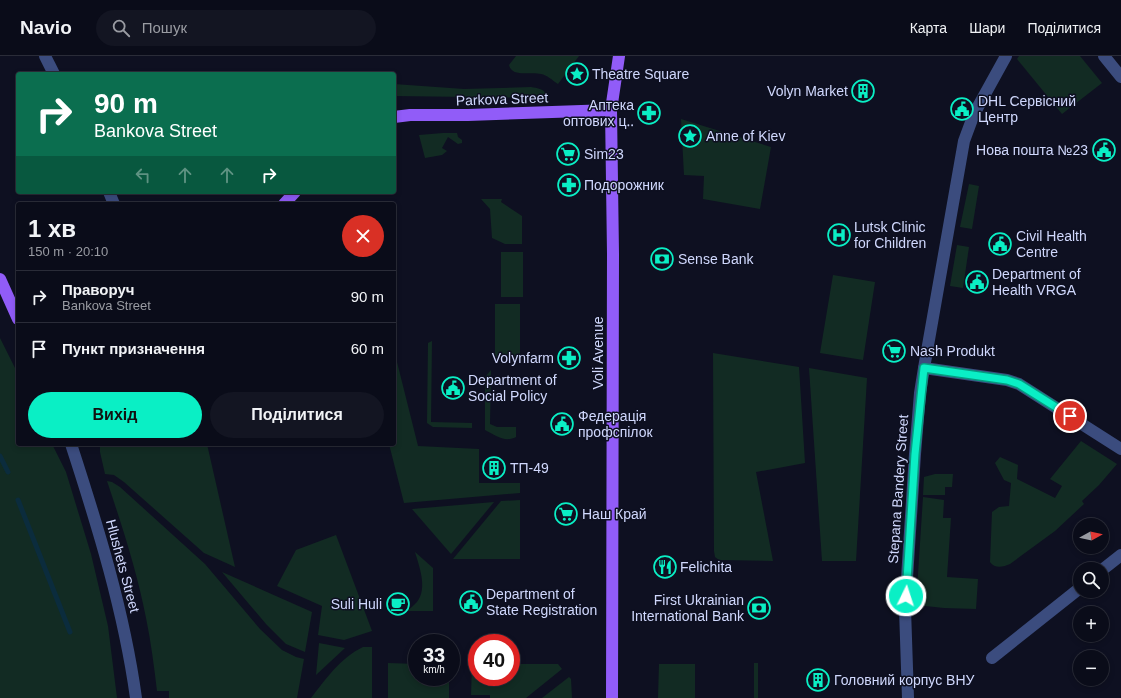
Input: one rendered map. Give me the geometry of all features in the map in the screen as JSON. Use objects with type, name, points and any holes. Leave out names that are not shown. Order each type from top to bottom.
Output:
[{"type":"main road","name":"Voli Avenue","points":[[612,698],[613,254],[611,110],[620,56]]},
{"type":"main road","name":"Parkova Street","points":[[396,117],[410,115],[476,115],[611,110]]},
{"type":"main road","points":[[286,202],[293,194]]},
{"type":"main road","points":[[0,279],[16,315]]},
{"type":"street","points":[[45,56],[53,72]]},
{"type":"street","name":"Stepana Bandery Street","points":[[908,698],[905,609],[915,454],[924,368],[964,140],[974,114],[1006,56]]},
{"type":"street","points":[[1104,56],[1121,77]]},
{"type":"street","points":[[924,368],[1007,380],[1019,384],[1121,449]]},
{"type":"street","name":"Hlushets Street","points":[[72,446],[106,558],[123,624],[136,698]]},
{"type":"street","points":[[1109,564],[1121,555]]},
{"type":"street","points":[[992,658],[1073,594]]},
{"type":"green space","points":[[516,56],[579,56],[558,84],[537,73],[518,73],[511,69],[509,65]]},
{"type":"green space","points":[[1019,56],[1080,56],[1102,83],[1062,114],[1017,59]]},
{"type":"green space","points":[[396,84],[464,89],[531,87],[543,90],[547,96],[546,98],[396,96]]},
{"type":"green space","points":[[681,119],[771,147],[760,209],[703,199],[704,176],[684,175]]},
{"type":"green space","points":[[457,133],[458,137],[462,140],[462,143],[458,144],[448,137],[442,148],[447,151],[442,155],[425,158],[419,135]]},
{"type":"green space","points":[[969,184],[979,186],[972,229],[960,227]]},
{"type":"green space","points":[[481,199],[502,199],[501,202],[522,216],[522,244],[505,244],[492,238],[490,209]]},
{"type":"green space","points":[[957,245],[969,247],[963,288],[950,286]]},
{"type":"green space","points":[[501,252],[523,252],[523,297],[501,297]]},
{"type":"green space","points":[[833,275],[875,282],[863,360],[820,353]]},
{"type":"green space","points":[[495,304],[520,304],[520,358],[495,357]]},
{"type":"green space","points":[[0,338],[16,370],[16,446],[53,446],[66,472],[91,554],[108,626],[117,698],[0,698]]},
{"type":"green space","points":[[432,341],[431,422],[472,423],[472,428],[433,427],[427,423],[428,343]]},
{"type":"green space","points":[[713,353],[799,367],[805,463],[756,472],[773,561],[719,560],[715,557]]},
{"type":"green space","points":[[396,358],[418,446],[479,449],[479,483],[520,483],[520,493],[404,503],[390,446],[396,446]]},
{"type":"green space","points":[[809,368],[867,378],[856,561],[822,561]]},
{"type":"green space","points":[[491,370],[490,424],[497,427],[516,427],[516,437],[512,439],[500,438],[485,430],[485,377]]},
{"type":"green space","points":[[1081,441],[1117,464],[1099,485],[1082,501],[1084,504],[1055,531],[1010,564],[999,567],[994,566],[990,562],[992,512],[999,507],[1009,506],[1011,483],[1004,480],[995,463],[1000,457],[1018,465],[1017,479],[1055,498],[1062,486],[1050,479]]},
{"type":"green space","points":[[100,446],[207,446],[235,567],[204,553],[124,482],[114,475],[105,474]]},
{"type":"green space","points":[[935,474],[953,474],[952,487],[945,487],[945,495],[923,495],[924,477]]},
{"type":"green space","points":[[107,481],[120,487],[205,564],[260,629],[282,650],[304,659],[297,698],[169,698],[169,691],[157,691],[148,627],[138,583],[129,549]]},
{"type":"green space","points":[[923,497],[944,500],[943,518],[951,518],[947,577],[978,579],[976,609],[916,605]]},
{"type":"green space","points":[[520,500],[520,559],[453,559],[501,501]]},
{"type":"green space","points":[[494,502],[451,554],[412,509]]},
{"type":"green space","points":[[336,535],[372,631],[344,640],[318,635],[322,606],[277,586],[296,550]]},
{"type":"green space","points":[[415,552],[433,568],[433,611],[407,611],[417,602],[422,590],[422,577]]},
{"type":"green space","points":[[222,572],[312,612],[305,652],[286,644],[266,624]]},
{"type":"green space","points":[[319,643],[345,648],[316,675]]},
{"type":"green space","points":[[363,647],[372,647],[372,698],[311,698],[340,663]]},
{"type":"green space","points":[[388,663],[408,664],[408,686],[449,686],[449,698],[388,698]]},
{"type":"green space","points":[[754,663],[758,663],[758,698],[754,698]]},
{"type":"green space","points":[[520,664],[558,664],[562,669],[526,698],[490,698],[490,695],[471,695],[471,686],[520,686]]},
{"type":"green space","points":[[659,664],[695,664],[695,698],[658,698]]},
{"type":"green space","points":[[569,677],[571,679],[572,698],[542,698]]},
{"type":"waterway","points":[[0,456],[8,472]]},
{"type":"waterway","points":[[18,500],[70,632]]},
{"type":"place","name":"Theatre Square","points":[[577,74]]},
{"type":"place","name":"Volyn Market","points":[[863,91]]},
{"type":"place","name":"DHL Сервісний Центр","points":[[962,109]]},
{"type":"place","name":"Аптека оптових ц‥","points":[[649,113]]},
{"type":"place","name":"Anne of Kiev","points":[[690,136]]},
{"type":"place","name":"Нова пошта №23","points":[[1104,150]]},
{"type":"place","name":"Sim23","points":[[568,154]]},
{"type":"place","name":"Подорожник","points":[[569,185]]},
{"type":"place","name":"Lutsk Clinic for Children","points":[[839,235]]},
{"type":"place","name":"Civil Health Centre","points":[[1000,244]]},
{"type":"place","name":"Sense Bank","points":[[662,259]]},
{"type":"place","name":"Department of Health VRGA","points":[[977,282]]},
{"type":"place","name":"Nash Produkt","points":[[894,351]]},
{"type":"place","name":"Volynfarm","points":[[569,358]]},
{"type":"place","name":"Department of Social Policy","points":[[453,388]]},
{"type":"place","name":"Федерація профспілок","points":[[562,424]]},
{"type":"place","name":"ТП-49","points":[[494,468]]},
{"type":"place","name":"Наш Край","points":[[566,514]]},
{"type":"place","name":"Felichita","points":[[665,567]]},
{"type":"place","name":"Department of State Registration","points":[[471,602]]},
{"type":"place","name":"Suli Huli","points":[[398,604]]},
{"type":"place","name":"First Ukrainian International Bank","points":[[759,608]]},
{"type":"place","name":"Головний корпус ВНУ","points":[[818,680]]},
{"type":"route","points":[[906,596],[915,454],[921,384],[924,368],[1007,380],[1019,384],[1070,416]]}]
